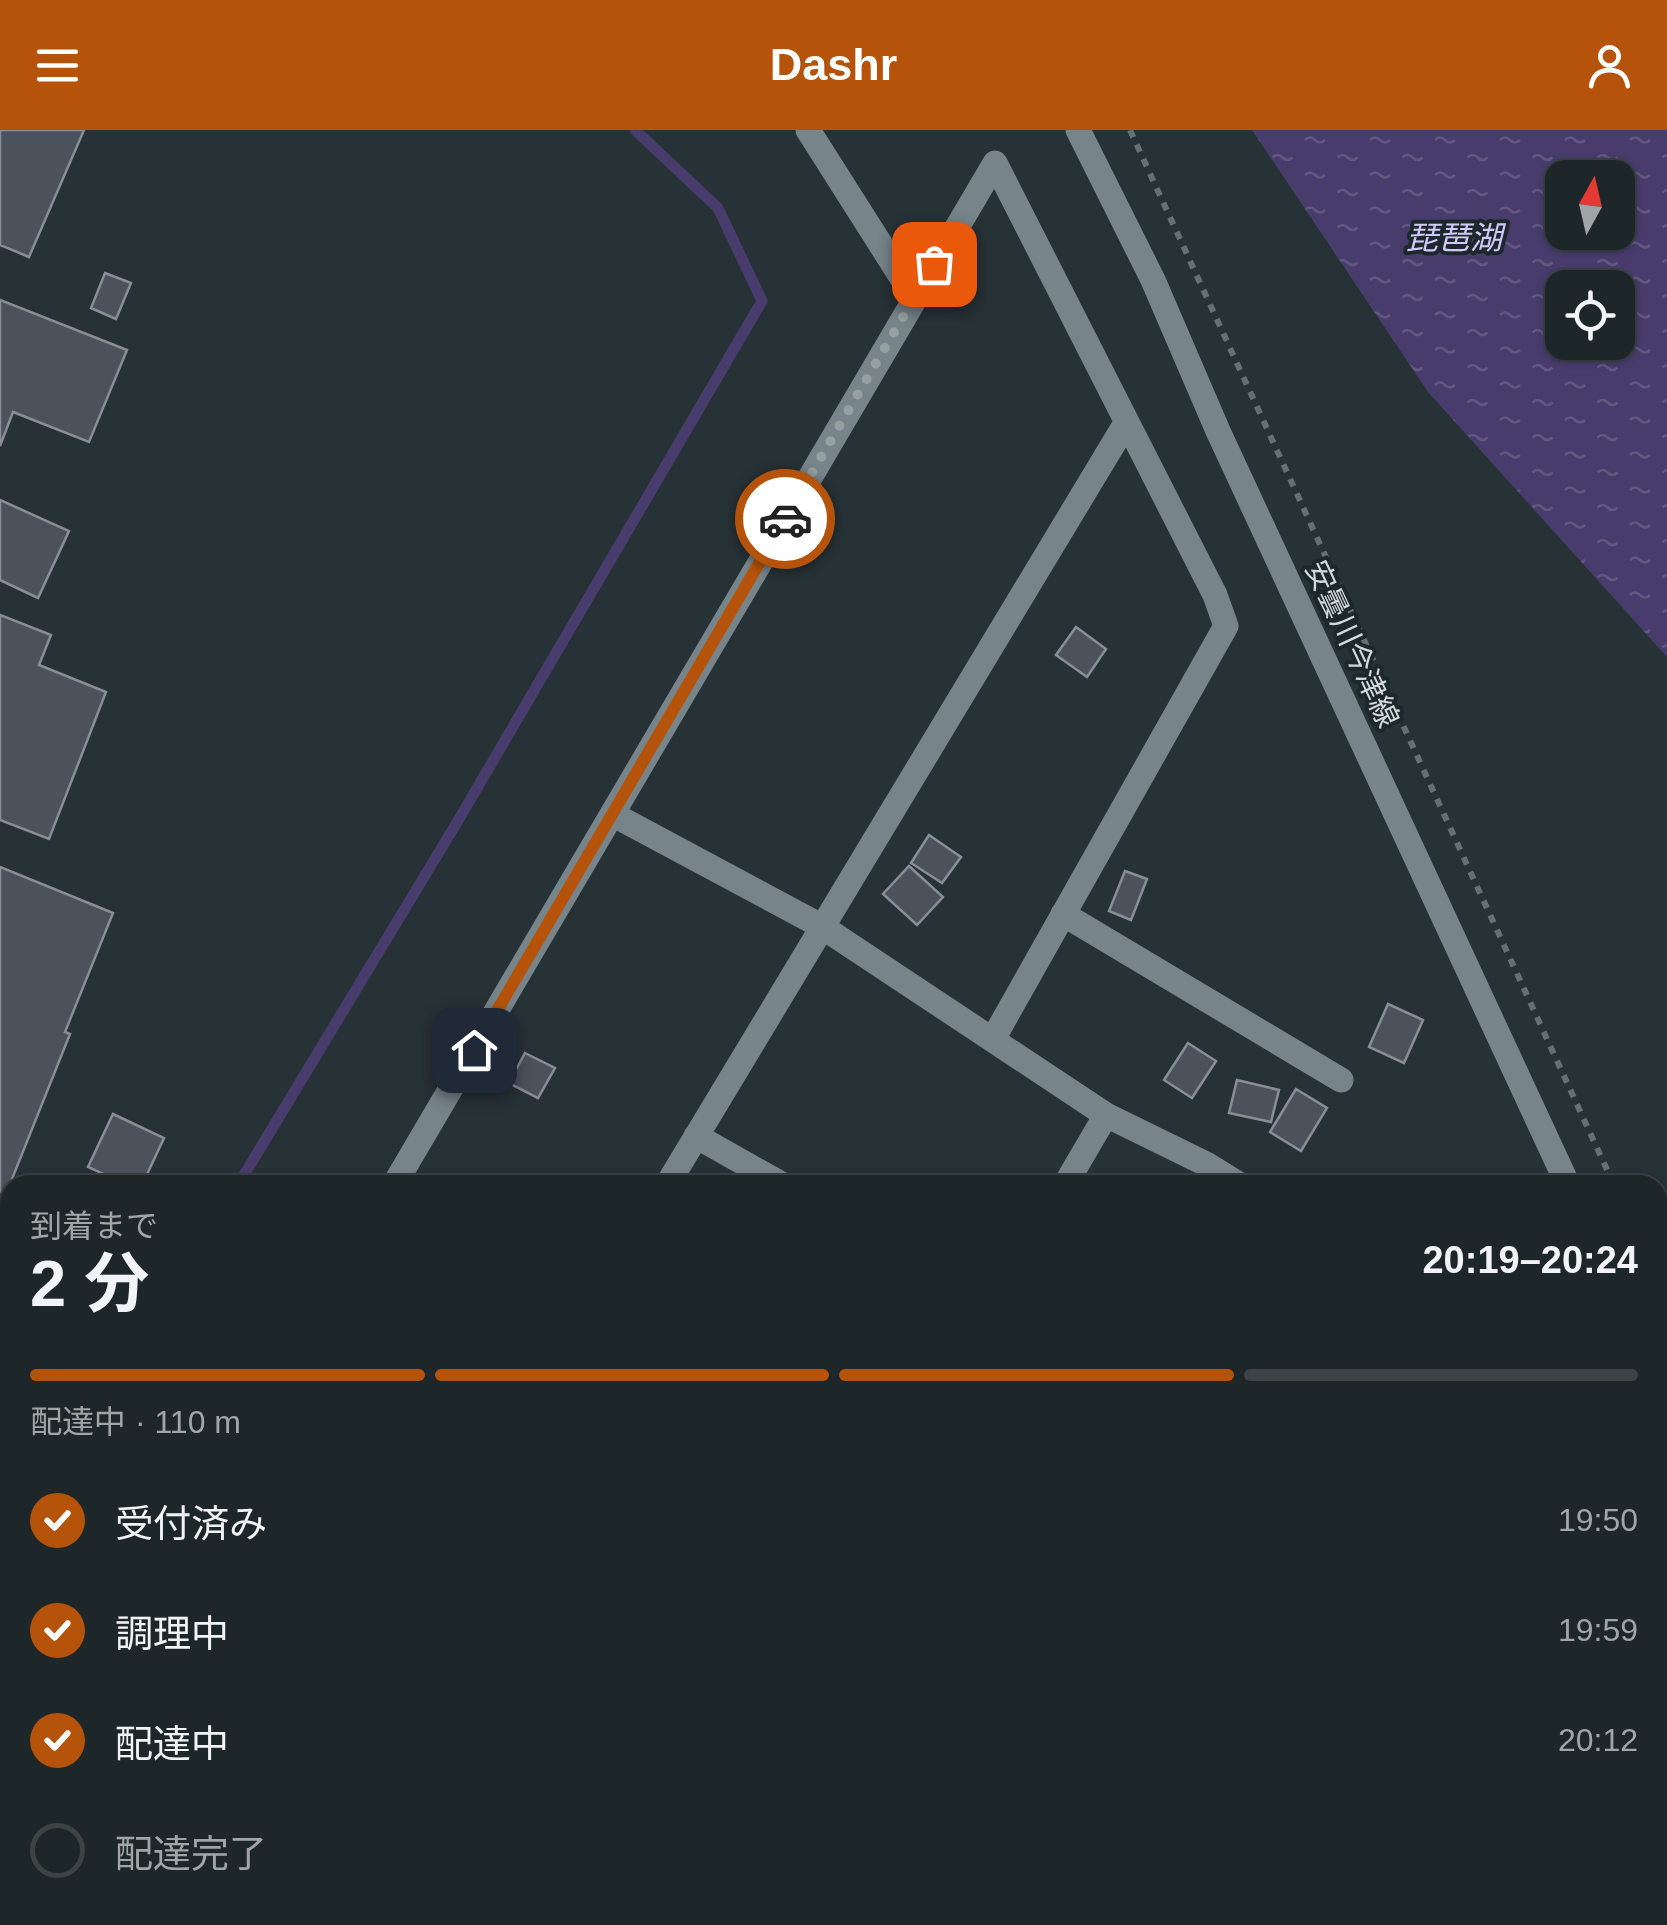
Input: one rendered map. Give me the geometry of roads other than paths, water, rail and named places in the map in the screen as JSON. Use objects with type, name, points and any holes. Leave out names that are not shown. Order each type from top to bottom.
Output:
[{"type":"street","points":[[808,130],[914,297]]},
{"type":"street","name":"安曇川今津線","points":[[1078,130],[1153,280],[1218,431],[1563,1175]]},
{"type":"street","points":[[400,1175],[995,163],[1216,595],[1226,626],[993,1040]]},
{"type":"street","points":[[673,1175],[1126,424]]},
{"type":"street","points":[[614,815],[821,926],[1106,1116],[1224,1175]]},
{"type":"street","points":[[1063,914],[1341,1080]]},
{"type":"street","points":[[1071,1175],[1106,1116]]},
{"type":"street","points":[[696,1136],[765,1175]]},
{"type":"water","name":"琵琶湖","points":[[1252,130],[1667,130],[1667,657],[1428,392]]},
{"type":"waterway","points":[[244,1175],[459,819],[762,301],[718,208],[635,130]]}]
